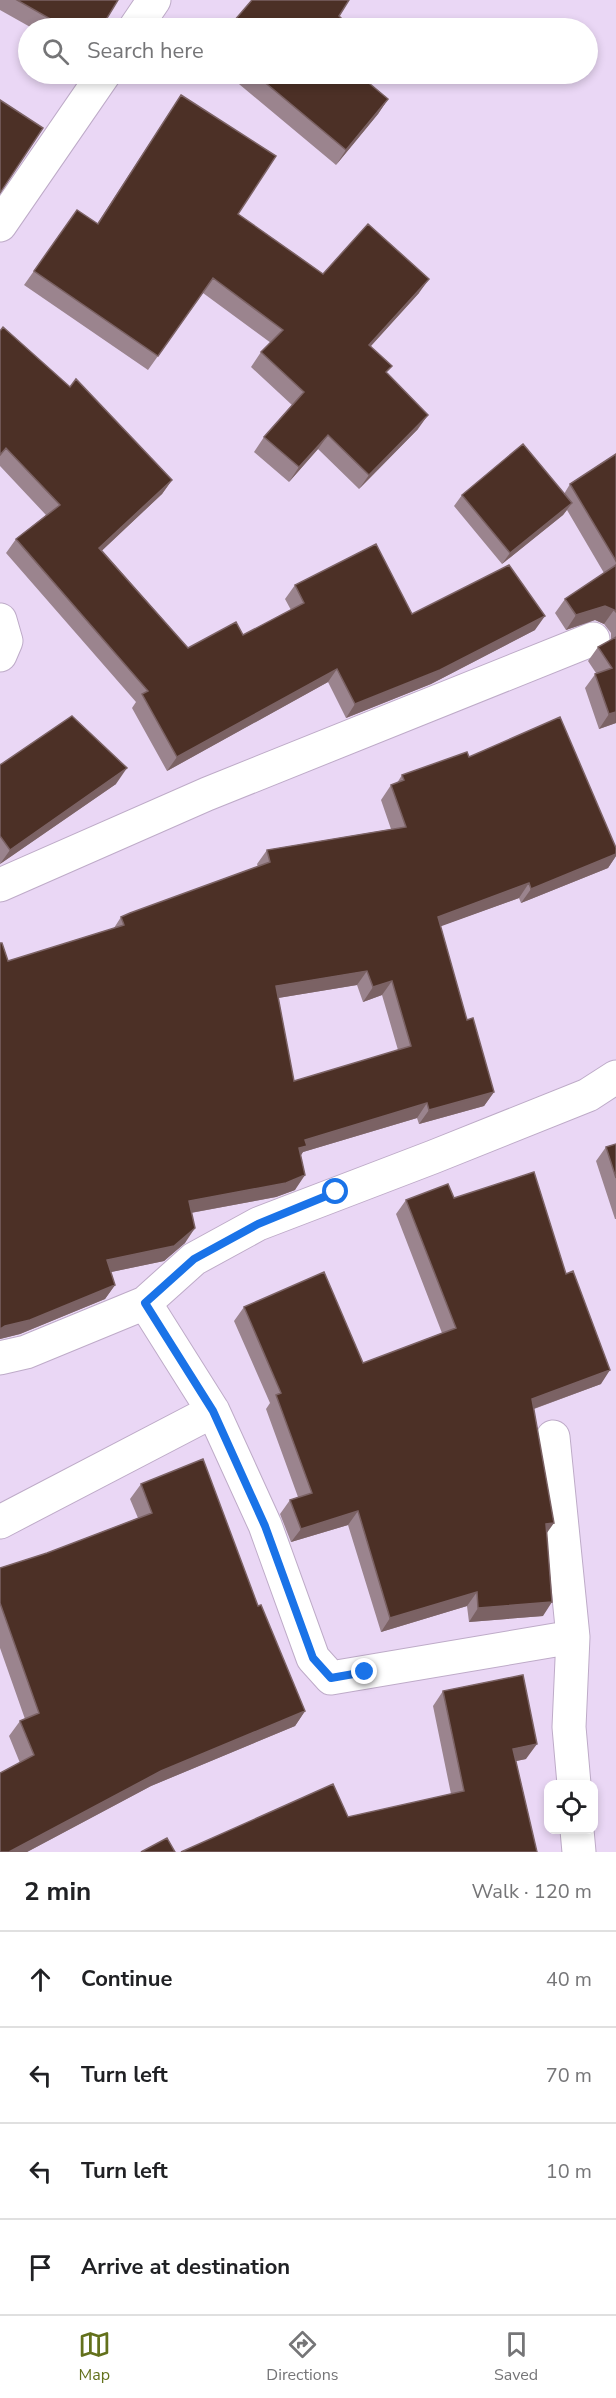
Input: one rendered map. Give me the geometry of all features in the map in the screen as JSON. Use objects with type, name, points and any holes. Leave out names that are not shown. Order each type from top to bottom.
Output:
[{"type":"street","points":[[142,18],[154,0]]},
{"type":"street","points":[[0,225],[97,84]]},
{"type":"street","points":[[0,620],[6,641],[0,656]]},
{"type":"street","points":[[0,885],[207,794],[593,639]]},
{"type":"street","points":[[0,1358],[26,1353],[145,1303],[194,1259],[258,1224],[433,1158],[577,1099],[616,1077]]},
{"type":"street","points":[[145,1303],[213,1411],[265,1526],[313,1658],[331,1678],[573,1637]]},
{"type":"street","points":[[0,1522],[213,1411]]},
{"type":"street","points":[[553,1437],[573,1637],[569,1727],[574,1780]]},
{"type":"street","points":[[578,1834],[579,1852]]},
{"type":"building","points":[[17,0],[118,0],[107,18],[48,18]]},
{"type":"building","points":[[252,0],[349,0],[339,16],[341,18],[237,18]]},
{"type":"building","points":[[267,84],[370,84],[388,99],[346,150]]},
{"type":"building","points":[[181,95],[276,156],[238,214],[323,274],[368,224],[429,279],[369,345],[392,366],[386,372],[428,415],[369,475],[328,435],[299,467],[264,437],[304,392],[261,352],[283,330],[213,278],[158,356],[34,271],[77,210],[98,224]]},
{"type":"building","points":[[0,100],[43,128],[0,193]]},
{"type":"building","points":[[3,327],[70,387],[76,379],[172,480],[99,548],[188,648],[236,622],[243,635],[304,603],[295,585],[376,544],[412,614],[509,565],[545,616],[440,670],[355,704],[337,669],[177,757],[142,694],[148,691],[16,539],[60,505],[6,448],[0,455],[0,331]]},
{"type":"building","points":[[523,444],[572,503],[510,553],[462,495]]},
{"type":"building","points":[[616,454],[616,561],[570,484]]},
{"type":"building","points":[[616,565],[616,612],[605,606],[576,615],[565,599]]},
{"type":"building","points":[[616,637],[616,712],[609,714],[595,674],[612,668],[598,647]]},
{"type":"building","points":[[72,716],[127,768],[10,850],[0,836],[0,765]]},
{"type":"building","points":[[560,717],[616,848],[616,854],[531,889],[529,883],[438,917],[467,1020],[473,1018],[494,1092],[429,1110],[427,1103],[305,1140],[307,1146],[299,1148],[305,1175],[286,1183],[189,1201],[195,1228],[174,1246],[107,1260],[115,1285],[30,1320],[0,1329],[0,943],[2,943],[8,961],[124,925],[121,917],[130,913],[270,862],[267,850],[406,827],[391,785],[404,780],[402,775],[467,752],[469,757]],"holes":[[[367,971],[373,987],[392,981],[411,1046],[294,1081],[276,986]]]},
{"type":"building","points":[[616,1144],[616,1178],[606,1147]]},
{"type":"building","points":[[534,1172],[566,1274],[573,1271],[610,1370],[532,1399],[554,1523],[546,1524],[552,1602],[478,1608],[477,1592],[390,1618],[358,1511],[301,1529],[290,1500],[312,1493],[276,1395],[281,1393],[244,1307],[324,1272],[363,1363],[456,1328],[406,1200],[448,1184],[454,1198]]},
{"type":"building","points":[[203,1459],[258,1606],[261,1605],[305,1711],[161,1771],[9,1852],[0,1852],[0,1773],[34,1755],[20,1721],[39,1713],[0,1603],[0,1568],[47,1553],[152,1513],[141,1484]]},
{"type":"building","points":[[523,1675],[537,1744],[513,1749],[537,1852],[181,1852],[333,1784],[348,1817],[464,1791],[443,1691]]},
{"type":"building","points":[[167,1838],[175,1852],[141,1852]]},
{"type":"route","points":[[336,1192],[258,1224],[194,1259],[145,1303],[213,1411],[265,1526],[313,1658],[331,1678],[365,1672]]}]
